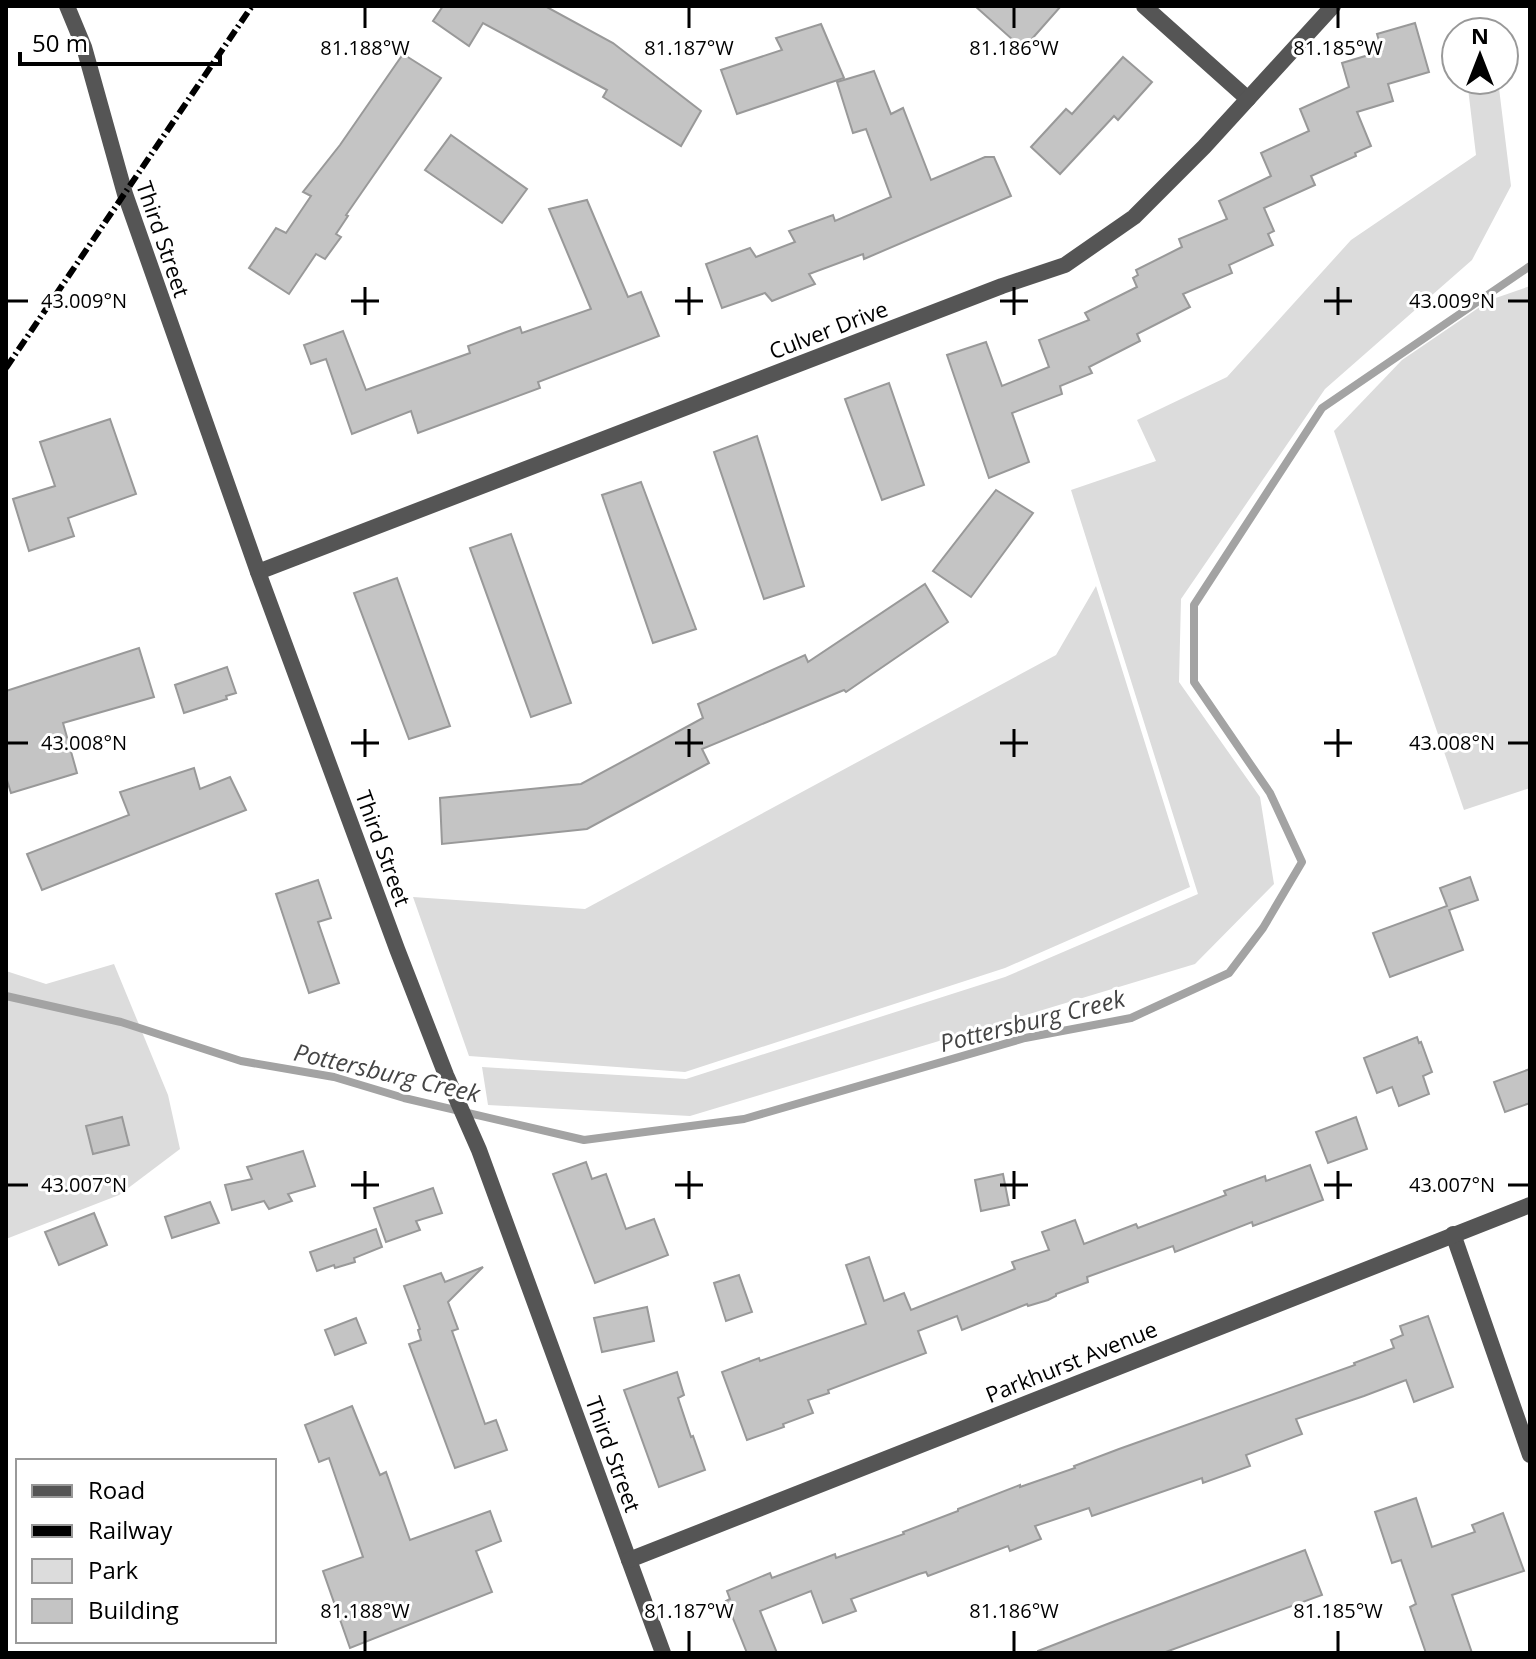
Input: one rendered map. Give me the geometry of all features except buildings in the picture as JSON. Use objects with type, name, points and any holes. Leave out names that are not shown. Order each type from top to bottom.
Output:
[{"type":"street","name":"Third Street","points":[[67,6],[84,47],[125,194],[258,572],[397,949],[479,1150],[663,1653]]},
{"type":"street","points":[[1144,6],[1248,99]]},
{"type":"street","name":"Culver Drive","points":[[258,572],[1002,286],[1065,265],[1134,217],[1204,147],[1333,6]]},
{"type":"street","name":"Parkhurst Avenue","points":[[629,1560],[1530,1205]]},
{"type":"street","points":[[1453,1234],[1530,1455]]},
{"type":"green space","points":[[1469,96],[1500,96],[1511,186],[1472,260],[1325,389],[1181,599],[1179,682],[1260,797],[1274,884],[1195,964],[690,1116],[488,1105],[482,1067],[686,1079],[1005,977],[1198,894],[1071,490],[1156,461],[1137,420],[1227,377],[1351,240],[1476,155]]},
{"type":"green space","points":[[1530,286],[1530,788],[1464,810],[1334,431],[1402,360],[1490,300]]},
{"type":"green space","points":[[1096,586],[1190,887],[1005,968],[685,1072],[469,1056],[413,897],[585,909],[1056,655]]},
{"type":"green space","points":[[114,964],[168,1095],[180,1149],[119,1195],[6,1239],[6,971],[46,984]]},
{"type":"waterway","name":"Pottersburg Creek","points":[[6,996],[121,1022],[241,1061],[334,1077],[404,1098],[584,1140],[744,1119],[1025,1038],[1131,1018],[1229,973],[1263,928],[1302,862],[1270,793],[1194,682],[1194,605],[1322,408],[1530,266]]},
{"type":"railway","points":[[6,368],[252,6]]}]
